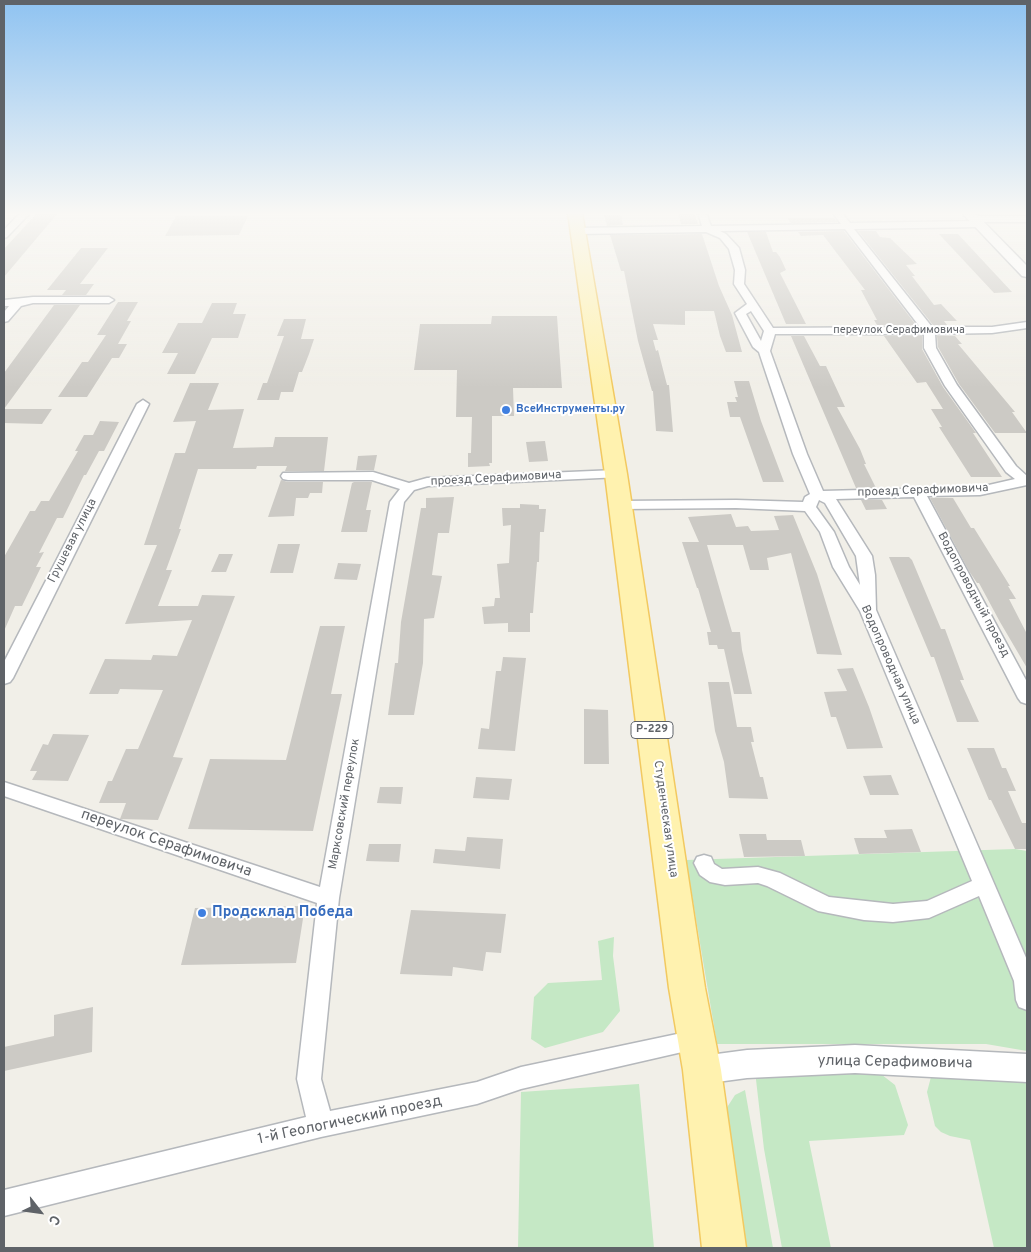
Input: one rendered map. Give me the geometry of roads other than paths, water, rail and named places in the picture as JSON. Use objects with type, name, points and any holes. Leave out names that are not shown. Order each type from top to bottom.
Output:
[{"type":"main road","name":"Студенческая улица","points":[[584,271],[621,506],[696,1040],[702,1070],[724,1248]]},
{"type":"street","points":[[740,271],[739,284],[770,331],[764,350]]},
{"type":"street","points":[[883,271],[930,331],[930,348],[951,386],[1011,469],[1026,481]]},
{"type":"street","points":[[4,303],[33,300],[109,300]]},
{"type":"street","points":[[4,319],[17,303]]},
{"type":"street","name":"Водопроводная улица","points":[[753,305],[740,314],[759,347],[764,350],[800,454],[813,501],[841,567],[868,611],[1025,981],[1027,1000]]},
{"type":"street","name":"переулок Серафимовича","points":[[770,331],[992,330],[1027,325]]},
{"type":"street","name":"Грушевая улица","points":[[4,678],[143,404]]},
{"type":"street","name":"проезд Серафимовича","points":[[288,476],[372,476],[409,487],[427,482],[616,474]]},
{"type":"street","name":"проезд Серафимовича","points":[[621,506],[813,501],[918,492],[980,491],[1026,481]]},
{"type":"street","name":"Марксовский переулок","points":[[321,1125],[309,1080],[328,898],[397,502],[409,487]]},
{"type":"street","name":"Водопроводный проезд","points":[[918,492],[1027,698]]},
{"type":"street","points":[[813,501],[830,500],[864,556],[867,575],[868,611]]},
{"type":"street","name":"переулок Серафимовича","points":[[4,789],[328,898]]},
{"type":"street","points":[[704,863],[707,869],[717,876],[758,875],[773,879],[825,905],[864,911],[893,913],[929,909],[984,885]]},
{"type":"street","name":"1-й Геологический проезд","points":[[4,1203],[321,1125],[477,1093],[521,1078],[696,1040]]},
{"type":"street","name":"улица Серафимовича","points":[[702,1070],[747,1064],[856,1059],[1027,1068]]},
{"type":"place","name":"ВсеИнструменты.ру","points":[[506,410]]},
{"type":"place","name":"Продсклад Победа","points":[[202,913]]}]
